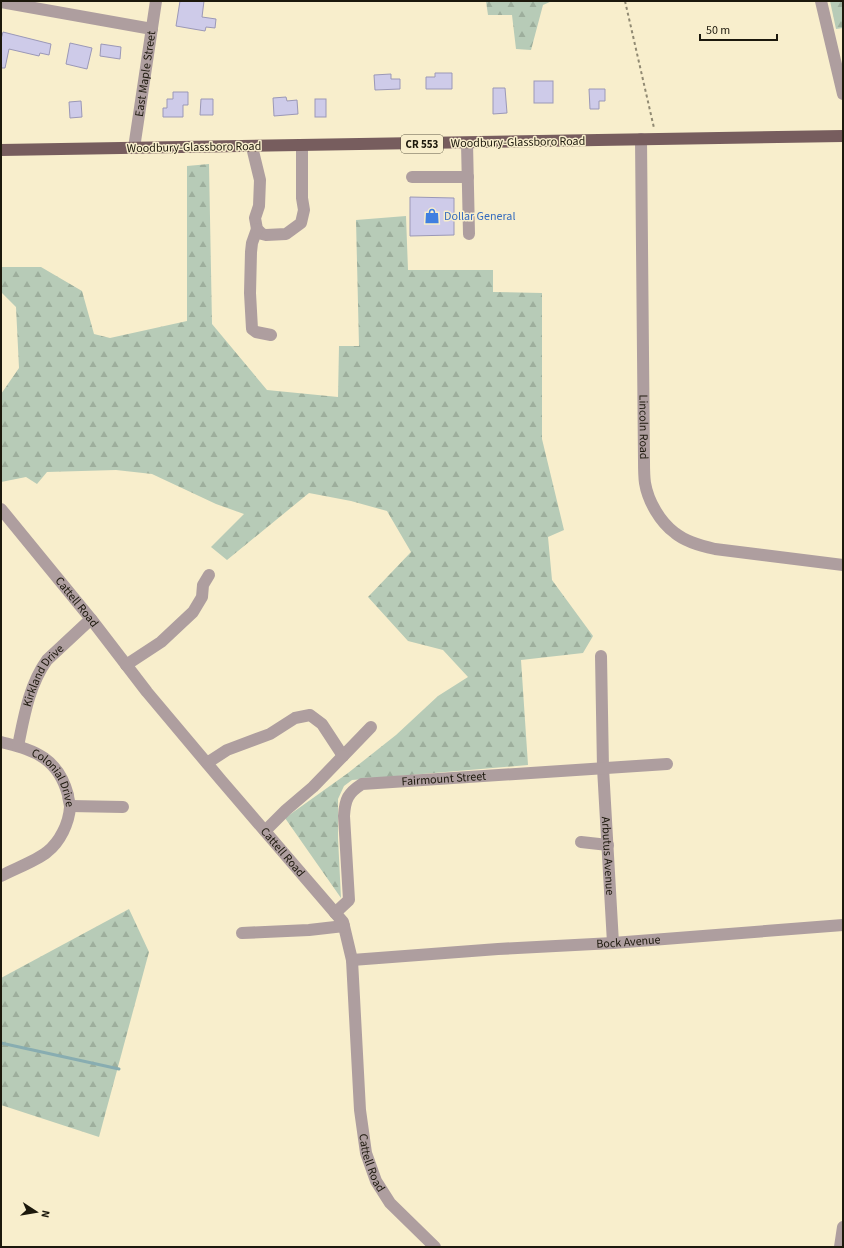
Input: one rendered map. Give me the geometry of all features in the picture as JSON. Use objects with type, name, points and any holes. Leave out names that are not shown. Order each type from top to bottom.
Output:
[{"type":"main road","name":"Woodbury-Glassboro Road","points":[[1,150],[843,136]]},
{"type":"street","name":"East Maple Street","points":[[134,148],[156,1]]},
{"type":"street","points":[[820,1],[843,94]]},
{"type":"street","points":[[1,2],[152,29]]},
{"type":"street","name":"Lincoln Road","points":[[641,139],[644,461],[645,484],[650,500],[661,519],[674,533],[703,547],[843,565]]},
{"type":"street","points":[[467,143],[469,234]]},
{"type":"street","points":[[252,147],[260,180],[259,206],[255,218],[258,229],[262,234],[266,235],[286,234],[301,223],[304,210],[302,198],[302,146]]},
{"type":"street","points":[[412,177],[468,177]]},
{"type":"street","points":[[258,229],[252,243],[251,252],[250,293],[252,329],[256,332],[271,335]]},
{"type":"street","name":"Cattell Road","points":[[1,509],[91,619],[147,692],[343,922],[352,960],[360,1110],[366,1153],[376,1181],[390,1203],[435,1247]]},
{"type":"street","points":[[126,665],[160,642],[192,612],[202,597],[203,585],[209,575]]},
{"type":"street","name":"Kirkland Drive","points":[[18,746],[34,682],[41,668],[47,660],[91,619]]},
{"type":"street","name":"Arbutus Avenue","points":[[601,656],[603,768],[613,943]]},
{"type":"street","points":[[206,763],[227,750],[270,734],[295,718],[310,715],[322,724],[343,756]]},
{"type":"street","points":[[265,831],[286,810],[313,787],[371,727]]},
{"type":"street","name":"Colonial Drive","points":[[1,742],[30,750],[52,764],[66,786],[70,806],[66,826],[60,838],[47,852],[1,876]]},
{"type":"street","name":"Fairmount Street","points":[[335,912],[349,900],[344,816],[345,802],[352,790],[362,784],[667,764]]},
{"type":"street","points":[[70,806],[123,807]]},
{"type":"street","points":[[581,842],[608,845]]},
{"type":"street","name":"Bock Avenue","points":[[352,960],[613,943],[843,925]]},
{"type":"street","points":[[242,933],[309,930],[344,926]]},
{"type":"street","points":[[840,1247],[843,1227]]},
{"type":"path","points":[[625,1],[657,139]]},
{"type":"green space","points":[[486,1],[552,1],[543,5],[531,50],[516,49],[512,15],[488,15]]},
{"type":"green space","points":[[830,1],[843,1],[843,28],[836,29]]},
{"type":"green space","points":[[209,164],[212,324],[267,390],[338,397],[339,346],[359,346],[356,220],[406,216],[408,270],[493,270],[493,292],[542,293],[542,439],[564,530],[548,537],[552,580],[593,636],[583,653],[521,660],[528,765],[352,780],[344,786],[338,799],[341,898],[285,818],[348,773],[396,735],[438,696],[468,677],[443,650],[408,641],[368,597],[411,552],[387,511],[351,501],[309,493],[227,560],[211,547],[244,514],[216,504],[152,474],[116,470],[47,472],[37,484],[26,477],[1,482],[1,394],[19,368],[16,307],[1,292],[1,267],[41,267],[82,291],[94,334],[110,338],[187,321],[187,166]]},
{"type":"green space","points":[[129,909],[149,952],[99,1137],[1,1105],[1,978]]},
{"type":"building","points":[[180,1],[204,1],[202,17],[216,19],[215,28],[206,27],[205,31],[176,26]]},
{"type":"building","points":[[3,32],[51,44],[49,55],[40,53],[39,56],[9,49],[5,68],[1,68],[1,39]]},
{"type":"building","points":[[70,43],[92,48],[87,69],[66,64]]},
{"type":"building","points":[[101,44],[121,47],[120,59],[100,56]]},
{"type":"building","points":[[435,73],[452,73],[452,89],[426,89],[426,77],[435,77]]},
{"type":"building","points":[[391,74],[391,79],[400,79],[400,89],[375,90],[374,75]]},
{"type":"building","points":[[534,81],[553,81],[553,103],[534,103]]},
{"type":"building","points":[[493,88],[505,88],[507,113],[493,114]]},
{"type":"building","points":[[589,89],[605,89],[605,101],[599,101],[599,109],[590,109]]},
{"type":"building","points":[[173,92],[188,92],[188,105],[183,105],[183,117],[163,117],[163,108],[167,108],[167,99],[173,99]]},
{"type":"building","points":[[286,97],[287,101],[297,100],[298,114],[274,116],[273,98]]},
{"type":"building","points":[[201,99],[213,99],[213,115],[200,115]]},
{"type":"building","points":[[315,99],[326,99],[326,117],[315,117]]},
{"type":"building","points":[[81,101],[82,117],[70,118],[69,102]]},
{"type":"building","name":"Dollar General","points":[[410,197],[454,198],[454,235],[410,236]]},
{"type":"waterway","points":[[1,1043],[119,1069]]},
{"type":"place","name":"Dollar General","points":[[432,216]]}]
